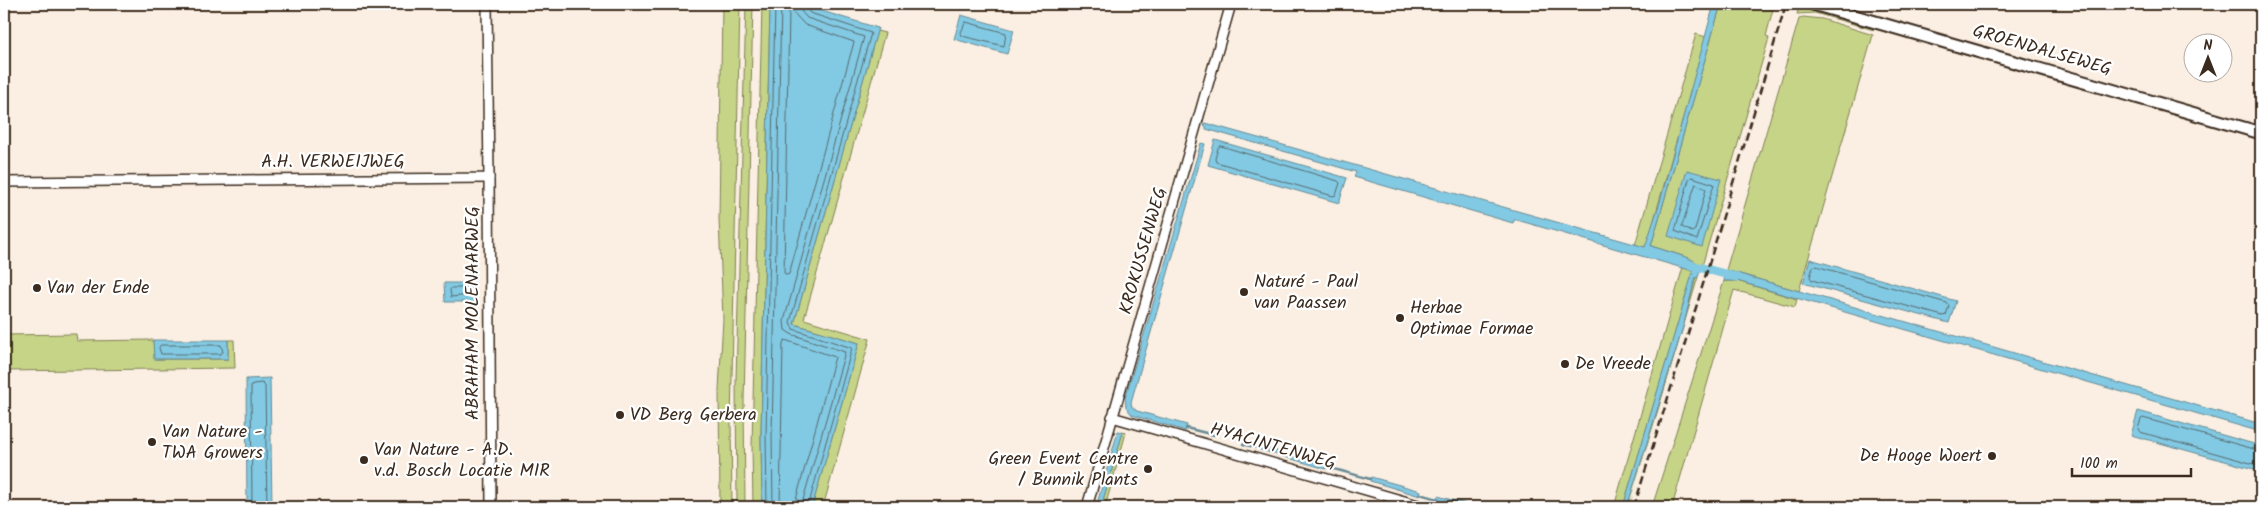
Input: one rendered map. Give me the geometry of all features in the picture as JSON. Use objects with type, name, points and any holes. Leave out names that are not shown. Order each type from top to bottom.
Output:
[{"type":"street","points":[[487,4],[489,178]]},
{"type":"street","name":"KROKUSSENWEG","points":[[1087,507],[1230,4]]},
{"type":"street","name":"GROENDALSEWEG","points":[[1813,4],[2261,133]]},
{"type":"street","name":"A.H. VERWEIJWEG","points":[[4,182],[489,178]]},
{"type":"street","name":"ABRAHAM MOLENAARWEG","points":[[489,178],[491,507]]},
{"type":"street","name":"HYACINTENWEG","points":[[1112,417],[1425,507]]},
{"type":"green space","points":[[722,4],[740,4],[731,423],[732,507],[720,507],[719,389],[723,319],[719,219]]},
{"type":"green space","points":[[746,4],[753,4],[744,401],[745,507],[737,507],[736,380]]},
{"type":"green space","points":[[762,4],[770,4],[761,434],[762,507],[753,507],[752,446]]},
{"type":"green space","points":[[1721,4],[1766,4],[1773,9],[1766,36],[1769,38],[1702,266],[1689,258],[1651,246]]},
{"type":"green space","points":[[1800,5],[1875,27],[1874,30],[1815,13],[1797,14]]},
{"type":"green space","points":[[1803,17],[1822,19],[1873,35],[1799,291],[1726,270],[1799,19]]},
{"type":"green space","points":[[877,31],[885,33],[804,319],[870,339],[823,507],[812,507],[859,343],[794,324]]},
{"type":"green space","points":[[1696,34],[1706,37],[1648,241],[1645,247],[1635,245]]},
{"type":"green space","points":[[1683,267],[1693,272],[1692,276],[1623,507],[1614,507]]},
{"type":"green space","points":[[1696,276],[1698,277],[1684,322]]},
{"type":"green space","points":[[1724,281],[1737,281],[1797,299],[1795,307],[1734,290],[1672,507],[1652,507]]},
{"type":"green space","points":[[1681,333],[1629,507],[1627,507]]},
{"type":"green space","points":[[76,334],[77,341],[153,340],[155,359],[228,359],[228,340],[234,340],[235,368],[4,371],[4,335]]},
{"type":"green space","points":[[1123,432],[1126,433],[1105,507],[1101,507]]},
{"type":"water","points":[[770,4],[813,4],[812,8],[878,28],[794,324],[859,343],[812,507],[762,507],[761,434]]},
{"type":"water","points":[[1714,4],[1721,4],[1651,246],[1689,258],[1702,266],[1698,277],[1695,278],[1684,324],[1627,507],[1623,507],[1693,271],[1517,220],[1514,220],[1513,223],[1354,177],[1356,172],[1206,129],[1206,126],[1204,126],[1205,123],[1645,247],[1660,202]]},
{"type":"water","points":[[961,15],[1014,30],[1007,54],[954,39]]},
{"type":"water","points":[[1215,140],[1347,178],[1339,203],[1208,165]]},
{"type":"water","points":[[1201,143],[1205,144],[1131,402],[1132,407],[1137,411],[1187,425],[1186,431],[1132,415],[1126,407],[1125,398]]},
{"type":"water","points":[[1687,170],[1721,179],[1702,247],[1668,236]]},
{"type":"water","points":[[1810,259],[1956,301],[1949,323],[1803,283]]},
{"type":"water","points":[[1726,270],[2261,424],[2261,432],[1737,281],[1724,281]]},
{"type":"water","points":[[444,283],[474,283],[475,302],[445,302]]},
{"type":"water","points":[[153,340],[228,340],[228,359],[154,359]]},
{"type":"water","points":[[270,378],[272,507],[247,507],[246,379]]},
{"type":"water","points":[[2138,411],[2261,446],[2261,471],[2131,435]]},
{"type":"water","points":[[1118,431],[1123,432],[1101,507],[1096,507]]},
{"type":"water","points":[[1255,445],[1328,465],[1326,469],[1254,448]]},
{"type":"water","points":[[1371,477],[1421,491],[1420,496],[1370,481]]},
{"type":"water","points":[[1438,496],[1477,507],[1459,507],[1437,501]]},
{"type":"pier","points":[[1667,382],[1634,494],[1628,507]]},
{"type":"waterway","points":[[1691,265],[1736,277]]},
{"type":"waterway","points":[[1186,428],[1214,435]]},
{"type":"waterway","points":[[1243,444],[1254,447]]},
{"type":"waterway","points":[[1327,467],[1370,479]]},
{"type":"waterway","points":[[1420,494],[1438,499]]},
{"type":"railway","points":[[1634,507],[1698,301],[1786,4]]},
{"type":"place","name":"Van der Ende","points":[[37,288]]},
{"type":"place","name":"Naturé - Paul van Paassen","points":[[1244,292]]},
{"type":"place","name":"Herbae Optimae Formae","points":[[1400,318]]},
{"type":"place","name":"De Vreede","points":[[1565,364]]},
{"type":"place","name":"VD Berg Gerbera","points":[[620,415]]},
{"type":"place","name":"Van Nature - TWA Growers","points":[[152,442]]},
{"type":"place","name":"De Hooge Woert","points":[[1992,456]]},
{"type":"place","name":"Van Nature - A.D. v.d. Bosch Locatie MIR","points":[[364,460]]},
{"type":"place","name":"Green Event Centre / Bunnik Plants","points":[[1148,469]]}]
